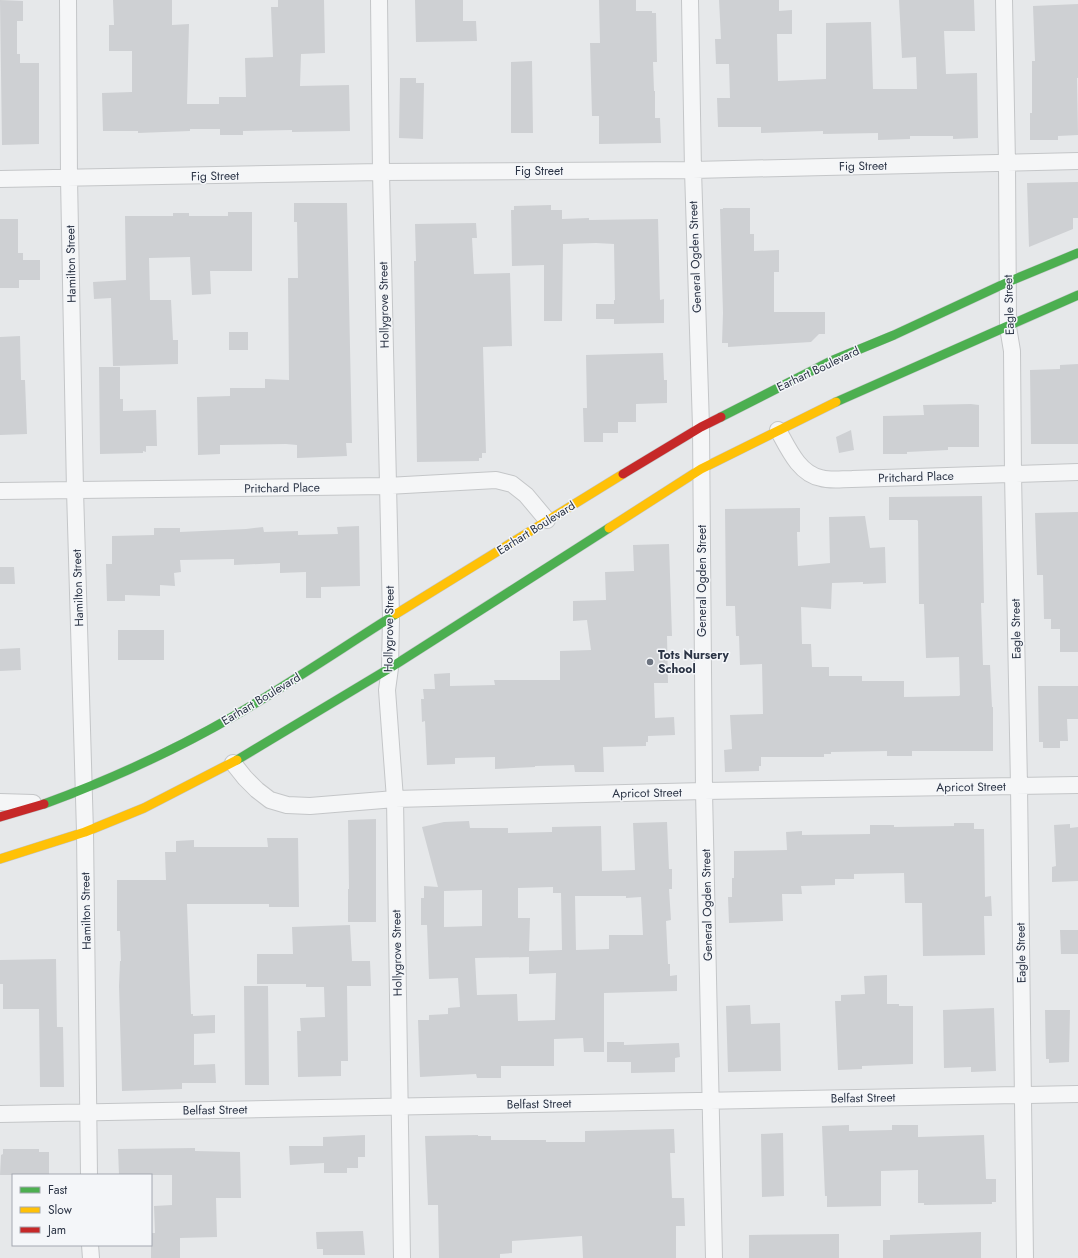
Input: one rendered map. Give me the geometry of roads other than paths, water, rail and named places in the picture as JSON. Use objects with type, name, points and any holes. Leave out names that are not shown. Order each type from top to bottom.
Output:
[{"type":"main road","name":"Earhart Boulevard","points":[[44,804],[84,789],[157,757],[234,716],[547,520],[701,427],[831,361],[894,335],[1008,282],[1078,253]]},
{"type":"main road","points":[[0,859],[85,832],[144,808],[233,763],[390,668],[701,469],[862,390],[1078,295]]},
{"type":"main road","points":[[0,817],[44,804]]},
{"type":"street","name":"Hamilton Street","points":[[68,0],[69,178],[75,490],[85,832],[89,1174]]},
{"type":"street","name":"Hollygrove Street","points":[[379,0],[381,172],[391,618],[390,668],[387,690],[395,799],[402,1258]]},
{"type":"street","name":"General Ogden Street","points":[[690,0],[693,170],[701,427],[704,791],[714,1258]]},
{"type":"street","name":"Eagle Street","points":[[1004,0],[1008,326],[1012,351],[1012,474],[1019,786],[1025,1258]]},
{"type":"street","name":"Fig Street","points":[[0,179],[381,172],[693,170],[1007,164],[1078,161]]},
{"type":"street","name":"Pritchard Place","points":[[778,430],[795,458],[805,471],[820,478],[852,479],[1078,472]]},
{"type":"street","name":"Pritchard Place","points":[[0,491],[388,486],[496,480],[512,484],[526,495],[547,520]]},
{"type":"street","name":"Apricot Street","points":[[233,763],[257,790],[270,800],[287,805],[310,806],[395,799],[704,791],[1078,785]]},
{"type":"street","name":"Earhart Boulevard","points":[[0,802],[44,804]]},
{"type":"street","name":"Belfast Street","points":[[0,1114],[1078,1094]]},
{"type":"street","points":[[90,1246],[91,1258]]},
{"type":"place","name":"Tots Nursery School","points":[[650,662]]}]
